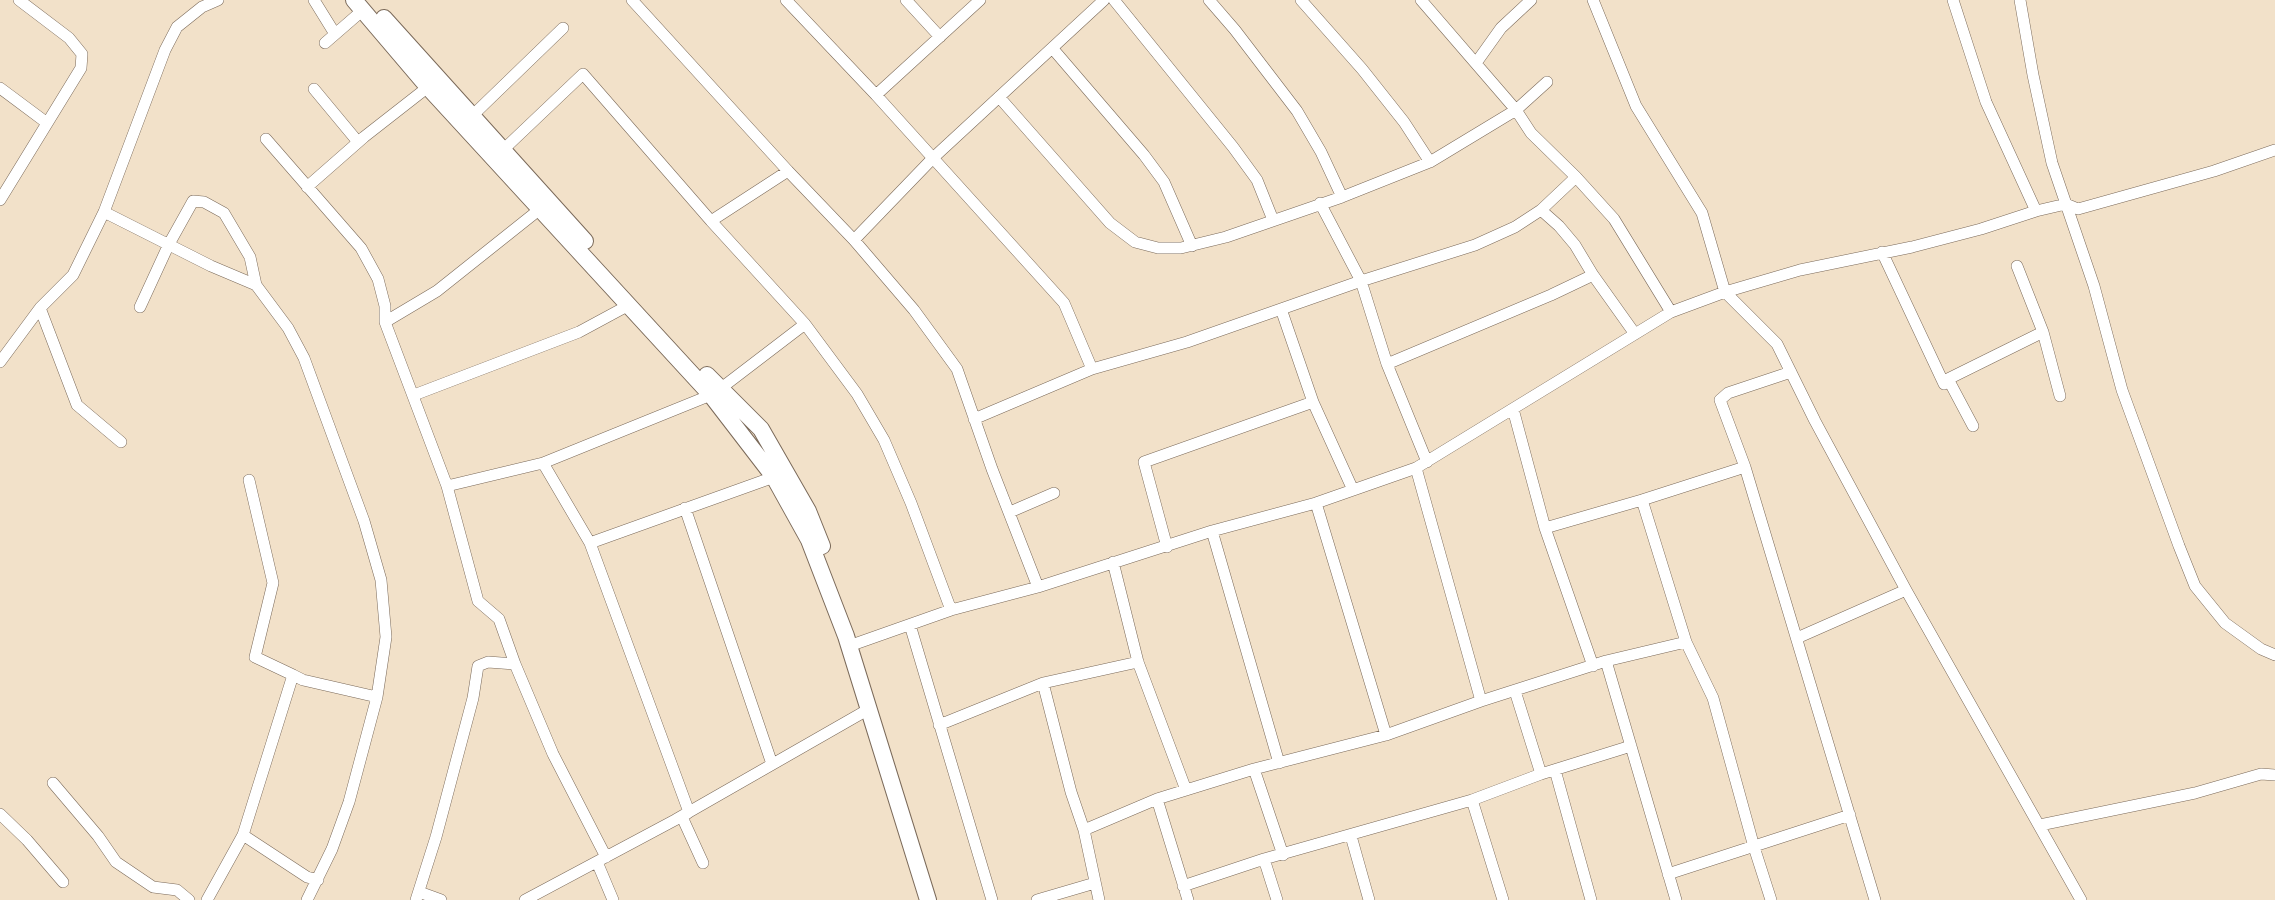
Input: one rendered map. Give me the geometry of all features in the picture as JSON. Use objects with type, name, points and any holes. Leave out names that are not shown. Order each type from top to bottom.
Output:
[{"type":"street","points":[[0,200],[81,68],[82,54],[70,38],[19,0]]},
{"type":"street","points":[[0,362],[40,308],[73,275],[104,212],[165,50],[177,27],[202,7],[218,0]]},
{"type":"street","points":[[314,0],[335,34]]},
{"type":"street","points":[[632,0],[788,171],[854,240],[914,310],[956,369],[1038,586]]},
{"type":"street","points":[[786,0],[876,95],[1064,303],[1092,369]]},
{"type":"street","points":[[906,0],[940,37]]},
{"type":"street","points":[[876,95],[980,0]]},
{"type":"street","points":[[854,240],[933,158],[1053,49],[1104,0]]},
{"type":"street","points":[[1114,0],[1233,147],[1257,180],[1273,220]]},
{"type":"street","points":[[1209,0],[1235,30],[1296,111],[1321,152],[1342,197]]},
{"type":"street","points":[[1300,0],[1362,69],[1404,122],[1430,162]]},
{"type":"street","points":[[1421,0],[1516,110],[1531,133],[1576,177],[1614,219],[1671,312]]},
{"type":"street","points":[[1476,63],[1501,28],[1531,0]]},
{"type":"street","points":[[1593,0],[1636,106],[1702,213],[1725,292],[1777,344],[1906,590],[2081,900]]},
{"type":"street","points":[[1954,0],[1986,102],[2036,211]]},
{"type":"street","points":[[2020,0],[2033,75],[2052,163],[2075,235],[2094,286],[2122,390],[2195,586],[2224,623],[2261,649],[2275,655]]},
{"type":"street","points":[[325,42],[335,34],[362,3]]},
{"type":"street","points":[[362,3],[428,87],[629,305],[716,392],[761,429],[808,511],[936,900]]},
{"type":"street","points":[[362,3],[504,149],[716,392],[774,477],[809,540],[853,645],[870,709],[928,900]]},
{"type":"street","points":[[472,116],[564,28]]},
{"type":"street","points":[[1053,49],[1144,156],[1164,182],[1192,246]]},
{"type":"street","points":[[504,149],[583,74],[710,221],[805,324],[857,394],[884,440],[911,503],[950,610]]},
{"type":"street","points":[[999,97],[1110,223],[1135,242],[1158,248],[1192,246],[1226,237],[1320,203],[1342,197],[1430,162],[1516,110],[1547,82]]},
{"type":"street","points":[[307,187],[358,142],[428,87]]},
{"type":"street","points":[[0,88],[47,124]]},
{"type":"street","points":[[314,89],[358,142]]},
{"type":"street","points":[[266,139],[361,248],[378,280],[385,306],[385,322],[414,395],[447,486],[478,601],[499,619],[515,664],[553,754],[601,859],[613,900]]},
{"type":"street","points":[[853,645],[910,626],[950,610],[1038,586],[1212,532],[1316,503],[1416,468],[1671,312],[1725,292],[1800,270],[1912,247],[1981,229],[2036,211],[2066,204],[2078,209],[2214,171],[2275,150]]},
{"type":"street","points":[[710,221],[788,171]]},
{"type":"street","points":[[974,419],[1092,369],[1187,342],[1361,281],[1475,245],[1515,227],[1541,210],[1576,177]]},
{"type":"street","points":[[140,308],[169,244],[193,201],[204,202],[224,213],[250,257],[256,285],[288,328],[304,358],[364,521],[381,580],[386,636],[377,697],[349,802],[318,880],[306,900]]},
{"type":"street","points":[[1320,203],[1361,281],[1387,364],[1427,462]]},
{"type":"street","points":[[385,322],[437,291],[540,209]]},
{"type":"street","points":[[1541,210],[1558,226],[1575,246],[1593,275],[1635,334]]},
{"type":"street","points":[[104,212],[256,285]]},
{"type":"street","points":[[1882,252],[1944,384],[1948,379],[2043,332]]},
{"type":"street","points":[[2017,266],[2043,332],[2060,396]]},
{"type":"street","points":[[1387,364],[1551,296],[1593,275]]},
{"type":"street","points":[[414,395],[579,332],[629,305]]},
{"type":"street","points":[[40,308],[77,405],[121,442]]},
{"type":"street","points":[[1280,309],[1313,402],[1353,490]]},
{"type":"street","points":[[447,486],[543,463],[716,392],[805,324]]},
{"type":"street","points":[[1791,372],[1728,393],[1720,400],[1744,467],[1797,638],[1875,900]]},
{"type":"street","points":[[1948,379],[1973,426]]},
{"type":"street","points":[[1167,547],[1144,462],[1313,402]]},
{"type":"street","points":[[1513,409],[1545,528],[1593,666]]},
{"type":"street","points":[[543,463],[590,542],[689,812]]},
{"type":"street","points":[[1545,528],[1642,500],[1744,467]]},
{"type":"street","points":[[1416,468],[1481,701]]},
{"type":"street","points":[[590,542],[774,477]]},
{"type":"street","points":[[249,480],[274,583],[255,657],[303,680],[377,697]]},
{"type":"street","points":[[1010,512],[1054,493]]},
{"type":"street","points":[[1642,500],[1686,642],[1713,698],[1754,847],[1771,900]]},
{"type":"street","points":[[1316,503],[1386,735]]},
{"type":"street","points":[[685,508],[772,764]]},
{"type":"street","points":[[1212,532],[1280,763]]},
{"type":"street","points":[[1113,562],[1138,662],[1186,790]]},
{"type":"street","points":[[1797,638],[1906,590]]},
{"type":"street","points":[[910,626],[992,900]]},
{"type":"street","points":[[1084,830],[1157,799],[1254,769],[1386,735],[1481,701],[1606,661],[1686,642]]},
{"type":"street","points":[[1606,661],[1676,900]]},
{"type":"street","points":[[441,900],[418,896],[470,706],[478,666],[488,662],[515,664]]},
{"type":"street","points":[[939,725],[1043,683],[1138,662]]},
{"type":"street","points":[[207,900],[242,835],[293,675]]},
{"type":"street","points":[[1043,683],[1071,792],[1084,830],[1099,900]]},
{"type":"street","points":[[1515,691],[1541,774]]},
{"type":"street","points":[[525,900],[689,812],[870,709]]},
{"type":"street","points":[[1183,886],[1264,859],[1284,855],[1351,836],[1472,800],[1541,774],[1631,746]]},
{"type":"street","points":[[1254,769],[1284,855]]},
{"type":"street","points":[[2040,825],[2195,794],[2275,769]]},
{"type":"street","points":[[1555,770],[1591,900]]},
{"type":"street","points":[[2261,774],[2275,775]]},
{"type":"street","points":[[54,783],[98,836],[116,862],[153,887],[177,890],[189,900]]},
{"type":"street","points":[[1157,799],[1188,900]]},
{"type":"street","points":[[1472,800],[1503,900]]},
{"type":"street","points":[[689,812],[682,817],[703,863]]},
{"type":"street","points":[[0,814],[27,840],[63,882]]},
{"type":"street","points":[[1668,874],[1850,815]]},
{"type":"street","points":[[242,835],[307,877],[318,880]]},
{"type":"street","points":[[1351,836],[1370,900]]},
{"type":"street","points":[[1264,859],[1277,900]]},
{"type":"street","points":[[1037,900],[1095,883]]}]
